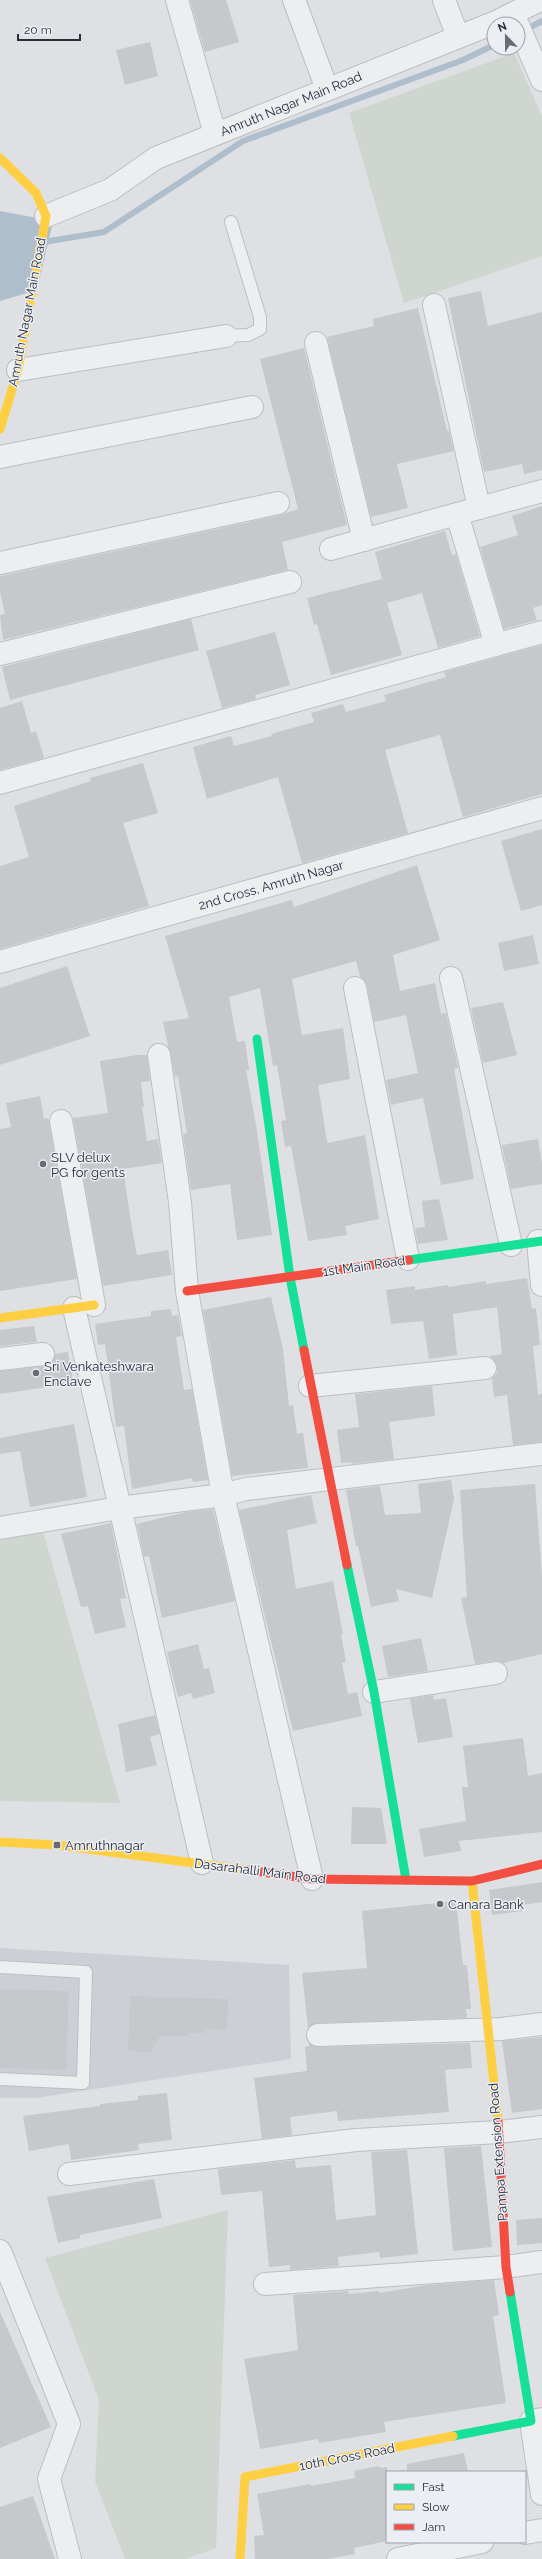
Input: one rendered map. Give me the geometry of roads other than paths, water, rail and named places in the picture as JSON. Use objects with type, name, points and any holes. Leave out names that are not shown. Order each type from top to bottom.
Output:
[{"type":"street","points":[[177,0],[215,134]]},
{"type":"street","points":[[294,0],[327,89]]},
{"type":"street","points":[[444,0],[458,37]]},
{"type":"street","name":"Amruth Nagar Main Road","points":[[526,17],[540,0]]},
{"type":"street","name":"Amruth Nagar Main Road","points":[[0,429],[18,370],[46,216],[110,190],[156,158],[458,37],[486,32]]},
{"type":"street","points":[[526,44],[542,80]]},
{"type":"street","points":[[0,158],[36,193],[46,216]]},
{"type":"street","points":[[434,305],[479,508]]},
{"type":"street","points":[[18,370],[226,336]]},
{"type":"street","points":[[316,343],[364,540]]},
{"type":"street","points":[[0,457],[252,407]]},
{"type":"street","points":[[331,549],[542,491]]},
{"type":"street","points":[[0,562],[278,503]]},
{"type":"street","points":[[457,514],[496,645]]},
{"type":"street","points":[[0,654],[290,582]]},
{"type":"street","points":[[0,783],[542,632]]},
{"type":"street","name":"2nd Cross, Amruth Nagar","points":[[0,962],[542,808]]},
{"type":"street","points":[[451,978],[511,1245]]},
{"type":"street","points":[[355,988],[408,1259]]},
{"type":"street","points":[[257,1039],[290,1277],[328,1479],[374,1692],[406,1880]]},
{"type":"street","points":[[159,1055],[180,1202],[187,1291],[223,1495],[312,1880]]},
{"type":"street","points":[[61,1121],[84,1306],[119,1508],[202,1863]]},
{"type":"street","points":[[540,1241],[542,1285]]},
{"type":"street","name":"1st Main Road","points":[[187,1291],[540,1241]]},
{"type":"street","points":[[0,1318],[84,1306]]},
{"type":"street","points":[[0,1359],[43,1354]]},
{"type":"street","points":[[310,1386],[485,1368]]},
{"type":"street","points":[[0,1528],[119,1508],[223,1495],[246,1489],[542,1454]]},
{"type":"street","points":[[374,1692],[496,1673]]},
{"type":"street","name":"Dasarahalli Main Road","points":[[0,1842],[57,1845],[202,1863],[312,1880],[472,1881],[542,1864]]},
{"type":"street","name":"Pampa Extension Road","points":[[472,1881],[499,2132],[506,2267],[536,2420]]},
{"type":"street","points":[[318,2035],[488,2029],[542,2024]]},
{"type":"street","points":[[69,2174],[356,2140],[499,2132],[542,2127]]},
{"type":"street","points":[[0,2251],[69,2424],[49,2479],[70,2559]]},
{"type":"street","points":[[265,2284],[506,2267],[542,2262]]},
{"type":"street","points":[[536,2420],[542,2494]]},
{"type":"street","name":"10th Cross Road","points":[[240,2559],[245,2477],[536,2420]]},
{"type":"street","points":[[526,2533],[542,2530]]},
{"type":"street","points":[[398,2559],[477,2543]]},
{"type":"lane","points":[[226,336],[248,335],[260,329],[260,317],[231,222]]},
{"type":"lane","points":[[0,1967],[86,1972],[83,2083],[0,2079]]},
{"type":"water","points":[[0,211],[53,221],[37,290],[0,301]]},
{"type":"waterway","points":[[526,29],[542,21]]},
{"type":"waterway","points":[[44,242],[104,232],[243,141],[463,60],[486,49]]},
{"type":"place","name":"SLV delux PG for gents","points":[[43,1164]]},
{"type":"place","name":"Sri Venkateshwara Enclave","points":[[36,1373]]},
{"type":"place","name":"Amruthnagar","points":[[57,1845]]},
{"type":"place","name":"Canara Bank","points":[[440,1904]]}]
